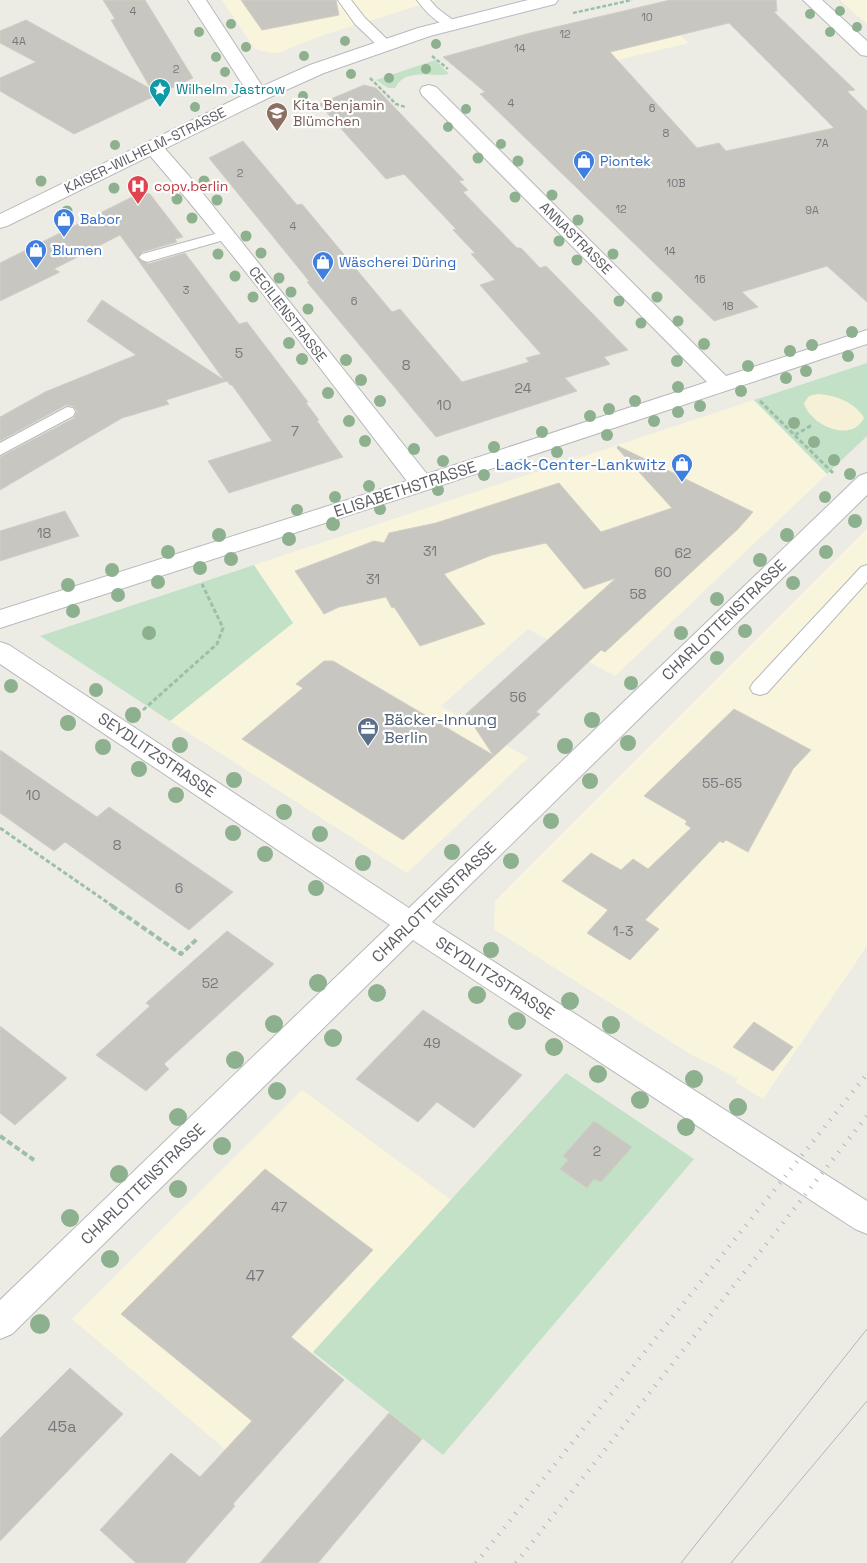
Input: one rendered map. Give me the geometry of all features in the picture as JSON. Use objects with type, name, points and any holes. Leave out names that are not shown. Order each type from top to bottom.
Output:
[{"type":"street","points":[[196,0],[259,95]]},
{"type":"street","name":"KAISER-WILHELM-STRASSE","points":[[0,222],[259,95],[317,69],[385,44],[451,24],[549,0]]},
{"type":"street","points":[[812,0],[867,51]]},
{"type":"street","name":"ANNASTRASSE","points":[[429,91],[722,385]]},
{"type":"street","name":"CECILIENSTRASSE","points":[[152,147],[226,235],[422,484]]},
{"type":"street","name":"ELISABETHSTRASSE","points":[[0,619],[422,484],[867,338]]},
{"type":"street","name":"CHARLOTTENSTRASSE","points":[[0,1322],[867,481]]},
{"type":"street","name":"SEYDLITZSTRASSE","points":[[0,651],[411,924],[867,1219]]},
{"type":"lane","points":[[344,0],[360,21],[385,44]]},
{"type":"lane","points":[[423,0],[432,11],[451,24]]},
{"type":"lane","points":[[147,257],[226,235]]},
{"type":"lane","points":[[0,450],[67,412]]},
{"type":"lane","points":[[760,688],[867,571]]},
{"type":"path","points":[[432,56],[451,72]]},
{"type":"path","points":[[369,77],[396,104],[413,109]]},
{"type":"path","points":[[754,395],[834,474]]},
{"type":"path","points":[[795,435],[812,425]]},
{"type":"path","points":[[142,711],[217,644],[223,628],[199,577]]},
{"type":"path","points":[[0,828],[181,954],[197,939]]},
{"type":"path","points":[[0,1136],[34,1160]]},
{"type":"shaded area","points":[[222,0],[437,0],[323,35],[278,53],[271,53],[255,49]]},
{"type":"shaded area","points":[[840,0],[867,0],[867,24]]},
{"type":"shaded area","points":[[646,6],[689,43],[617,60],[581,21]]},
{"type":"shaded area","points":[[754,400],[827,474],[615,676],[528,629],[441,706],[528,758],[407,873],[170,721],[293,623],[254,565]]},
{"type":"shaded area","points":[[867,529],[867,946],[763,1099],[735,1082],[738,1079],[687,1052],[494,929],[495,901]]},
{"type":"shaded area","points":[[302,1090],[451,1200],[225,1449],[72,1319]]},
{"type":"green space","points":[[435,60],[449,74],[412,75],[400,82],[395,88],[388,88],[376,80]]},
{"type":"green space","points":[[867,363],[867,436],[827,474],[754,400]]},
{"type":"green space","points":[[254,565],[293,623],[170,721],[40,636]]},
{"type":"green space","points":[[566,1073],[694,1159],[443,1455],[313,1352]]},
{"type":"sand","points":[[818,394],[844,400],[860,412],[864,418],[858,426],[850,430],[831,428],[822,424],[808,411],[804,403],[809,396]]},
{"type":"building","points":[[103,0],[145,0],[193,78],[74,134],[0,91],[0,78],[36,62],[0,43],[0,31],[26,20],[151,89],[111,20],[115,19]]},
{"type":"building","points":[[241,0],[336,0],[339,15],[262,30]]},
{"type":"building","points":[[670,0],[776,0],[777,11],[774,12],[855,90],[847,91],[867,111],[867,302],[827,266],[742,292],[758,307],[714,321],[480,94],[485,92],[443,57],[530,33]],"holes":[[[729,23],[834,128],[726,151],[719,143],[697,148],[610,52]]]},
{"type":"building","points":[[364,85],[376,88],[464,180],[459,181],[468,190],[463,192],[517,248],[521,248],[540,268],[546,266],[628,350],[604,357],[610,364],[565,378],[577,391],[436,437],[307,282],[309,281],[209,158],[243,141],[297,205],[302,204],[392,312],[400,309],[462,382],[529,362],[526,358],[541,354],[480,285],[495,280],[471,254],[475,253],[453,230],[456,229],[404,174],[386,179],[319,104]]},
{"type":"building","points":[[140,193],[150,194],[183,237],[175,239],[177,242],[142,252],[138,258],[148,264],[185,253],[239,324],[247,322],[308,402],[306,403],[319,420],[317,421],[343,457],[229,493],[208,461],[272,441],[232,385],[227,381],[166,400],[169,404],[122,418],[0,490],[0,457],[74,418],[77,411],[73,406],[66,405],[0,441],[0,417],[45,392],[136,355],[87,321],[102,300],[224,380],[120,235],[54,269],[60,272],[0,301],[0,263]]},
{"type":"building","points":[[618,446],[753,512],[738,529],[605,652],[601,650],[536,712],[540,714],[403,840],[242,739],[303,688],[296,684],[324,661],[333,661],[493,755],[466,714],[616,578],[584,589],[546,543],[492,555],[444,574],[485,624],[420,646],[386,597],[339,607],[324,614],[295,571],[374,541],[384,543],[389,533],[436,523],[559,483],[601,532],[672,508],[617,448]]},
{"type":"building","points":[[65,511],[79,536],[0,561],[0,531]]},
{"type":"building","points":[[734,709],[811,750],[793,769],[748,852],[726,840],[723,843],[720,841],[645,920],[659,929],[630,960],[587,933],[608,910],[562,881],[591,853],[621,870],[633,859],[648,869],[691,828],[685,824],[687,821],[644,796]]},
{"type":"building","points":[[0,750],[97,817],[109,807],[233,892],[189,930],[65,842],[54,851],[0,813]]},
{"type":"building","points":[[227,931],[274,964],[164,1064],[169,1069],[146,1091],[96,1055],[150,1006],[146,1003]]},
{"type":"building","points":[[423,1010],[522,1075],[474,1128],[437,1102],[418,1122],[356,1079]]},
{"type":"building","points":[[754,1022],[793,1047],[773,1071],[733,1047]]},
{"type":"building","points":[[0,1026],[67,1078],[15,1125],[0,1113]]},
{"type":"building","points":[[594,1121],[632,1147],[601,1182],[594,1179],[587,1188],[560,1169],[568,1160],[563,1156]]},
{"type":"building","points":[[265,1169],[373,1250],[291,1337],[344,1380],[233,1504],[235,1506],[185,1563],[136,1563],[100,1530],[171,1453],[200,1477],[252,1421],[121,1314]]},
{"type":"building","points":[[70,1368],[123,1414],[0,1541],[0,1438]]},
{"type":"building","points":[[389,1413],[422,1439],[318,1563],[260,1563]]},
{"type":"tram line","points":[[681,1563],[867,1329]]},
{"type":"tram line","points":[[731,1563],[867,1401]]},
{"type":"railway","points":[[476,1563],[867,1074]]},
{"type":"railway","points":[[516,1563],[867,1116]]},
{"type":"place","name":"Wilhelm Jastrow","points":[[160,108]]},
{"type":"place","name":"Kita Benjamin Blümchen","points":[[277,132]]},
{"type":"place","name":"Piontek","points":[[584,180]]},
{"type":"place","name":"copv.berlin","points":[[138,205]]},
{"type":"place","name":"Babor","points":[[64,238]]},
{"type":"place","name":"Blumen","points":[[36,269]]},
{"type":"place","name":"Wäscherei Düring","points":[[323,281]]},
{"type":"place","name":"Lack-Center-Lankwitz","points":[[682,483]]},
{"type":"place","name":"Bäcker-Innung Berlin","points":[[368,747]]}]
